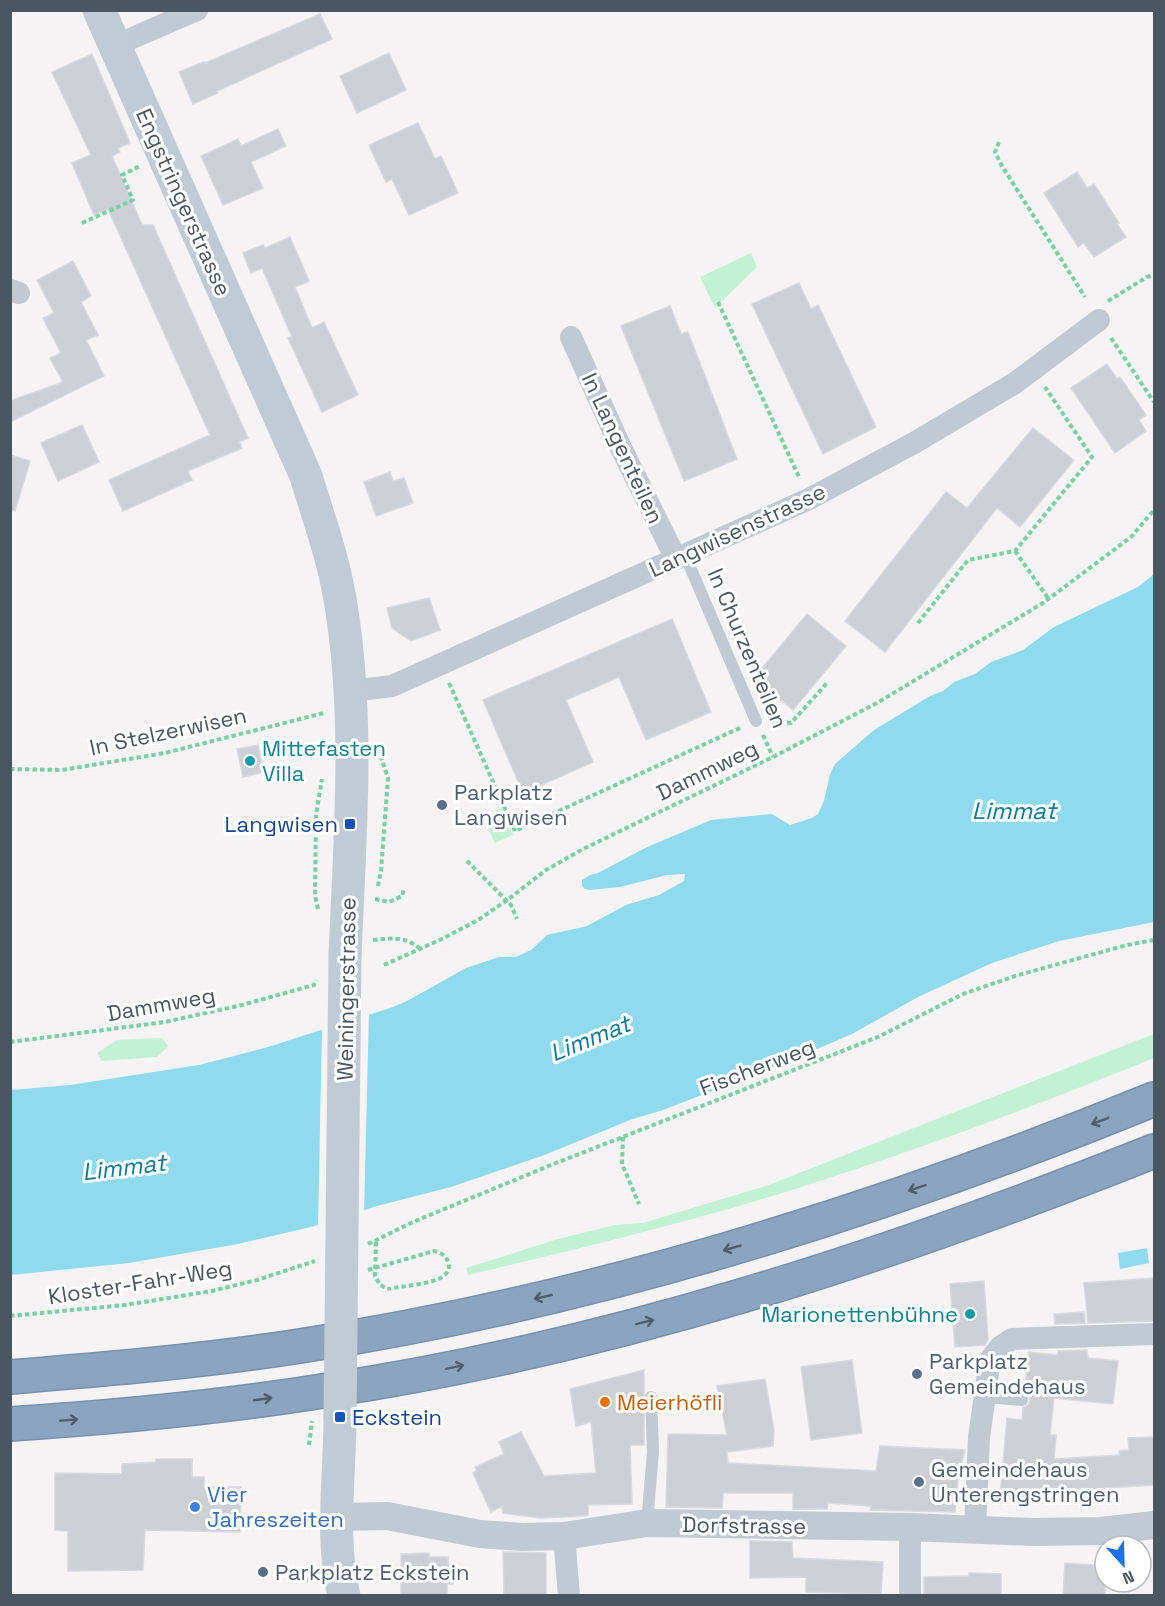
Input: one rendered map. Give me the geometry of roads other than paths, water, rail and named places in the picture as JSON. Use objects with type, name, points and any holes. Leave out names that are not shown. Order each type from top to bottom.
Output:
[{"type":"highway","points":[[10,1377],[197,1360],[299,1346],[425,1323],[593,1286],[749,1243],[843,1213],[949,1177],[1155,1099]]},
{"type":"highway","points":[[10,1424],[166,1412],[329,1390],[476,1363],[570,1341],[692,1310],[875,1253],[995,1212],[1155,1151]]},
{"type":"main road","name":"Engstringerstrasse","points":[[99,10],[269,394]]},
{"type":"main road","name":"Weiningerstrasse","points":[[269,394],[306,476],[329,551],[340,598],[341,701],[352,752],[355,948],[337,1517],[340,1579],[330,1588]]},
{"type":"street","points":[[114,46],[197,10]]},
{"type":"street","name":"Langwisenstrasse","points":[[341,701],[392,686],[809,499],[914,443],[1015,383],[1100,313]]},
{"type":"street","name":"In Langenteilen","points":[[572,337],[621,448],[681,557]]},
{"type":"street","points":[[975,1530],[979,1437],[990,1360],[1000,1347],[1012,1339],[1155,1334]]},
{"type":"street","name":"Dorfstrasse","points":[[337,1517],[387,1516],[480,1534],[523,1537],[564,1536],[647,1523],[910,1527],[1032,1532],[1101,1531],[1155,1526]]},
{"type":"street","points":[[910,1527],[910,1596]]},
{"type":"street","points":[[564,1536],[569,1596]]},
{"type":"lane","name":"In Churzenteilen","points":[[681,557],[756,721]]},
{"type":"lane","points":[[647,1523],[653,1452],[651,1397]]},
{"type":"lane","points":[[985,1397],[1022,1400]]},
{"type":"water","name":"Limmat","points":[[1154,574],[1154,922],[1059,941],[992,963],[918,997],[852,1034],[782,1064],[663,1110],[630,1120],[547,1154],[451,1187],[377,1206],[315,1226],[238,1244],[129,1263],[11,1275],[11,1090],[70,1085],[199,1065],[268,1047],[393,1007],[466,968],[499,957],[516,957],[531,950],[547,935],[587,926],[626,905],[659,895],[684,881],[685,874],[667,875],[620,887],[590,890],[582,886],[582,880],[645,848],[711,820],[772,814],[790,825],[812,818],[818,814],[824,801],[830,774],[835,764],[874,730],[930,696],[943,691],[954,682],[975,674],[991,662],[1023,650],[1054,627],[1138,587]]},
{"type":"water","points":[[1147,1248],[1149,1263],[1120,1269],[1118,1253]]},
{"type":"place","name":"Mittefasten Villa","points":[[250,761]]},
{"type":"place","name":"Parkplatz Langwisen","points":[[442,805]]},
{"type":"place","name":"Langwisen","points":[[350,824]]},
{"type":"place","name":"Marionettenbühne","points":[[970,1314]]},
{"type":"place","name":"Parkplatz Gemeindehaus","points":[[917,1374]]},
{"type":"place","name":"Meierhöfli","points":[[605,1402]]},
{"type":"place","name":"Eckstein","points":[[340,1417]]},
{"type":"place","name":"Gemeindehaus Unterengstringen","points":[[919,1482]]},
{"type":"place","name":"Vier Jahreszeiten","points":[[195,1507]]},
{"type":"place","name":"Parkplatz Eckstein","points":[[263,1572]]}]
